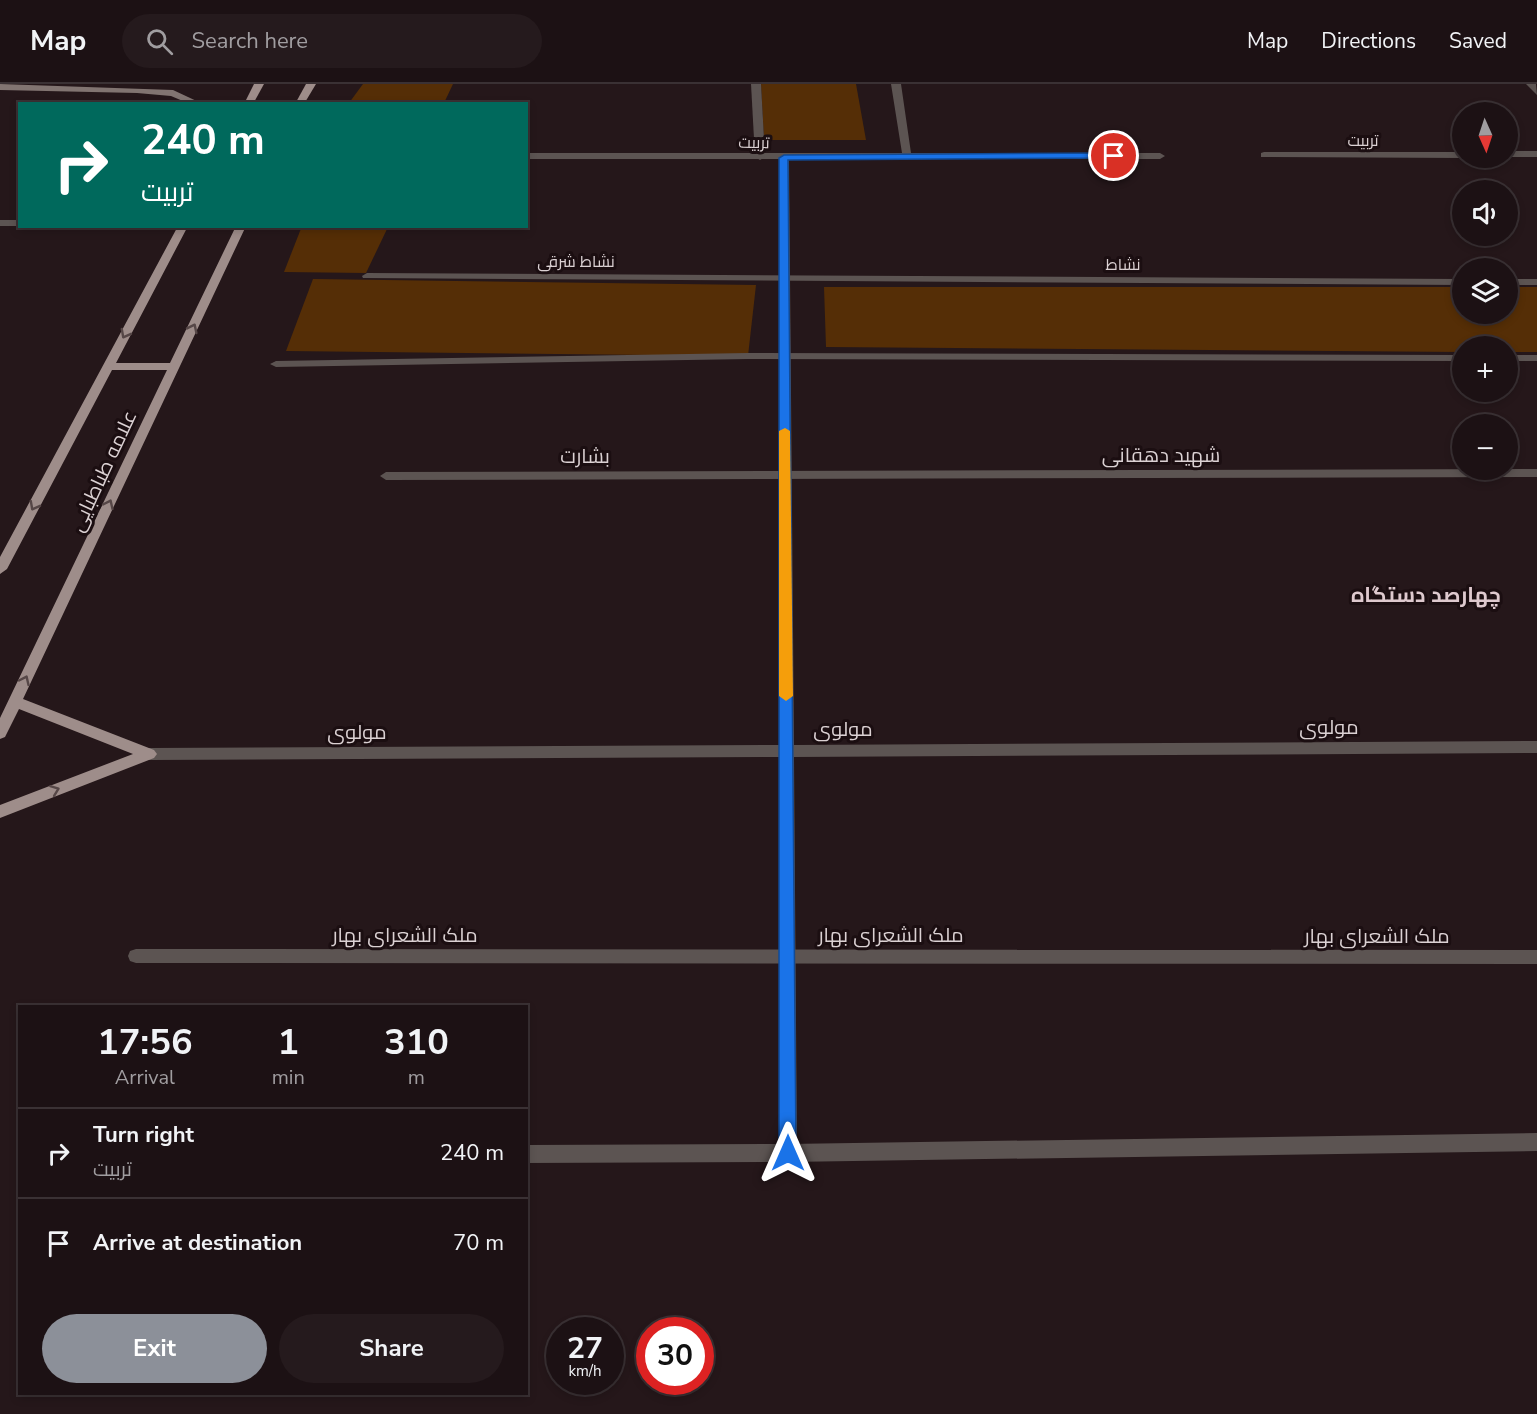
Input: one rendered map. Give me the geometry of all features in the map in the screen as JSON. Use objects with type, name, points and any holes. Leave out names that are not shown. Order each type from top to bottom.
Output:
[{"type":"main road","points":[[249,102],[259,84]]},
{"type":"main road","points":[[300,102],[311,84]]},
{"type":"main road","points":[[0,87],[136,90],[173,93],[194,102]]},
{"type":"main road","points":[[0,569],[182,228]]},
{"type":"main road","name":"علامه طباطبایی","points":[[0,733],[240,228]]},
{"type":"main road","points":[[108,366],[174,367]]},
{"type":"main road","points":[[15,702],[149,754]]},
{"type":"main road","points":[[0,812],[149,754]]},
{"type":"street","points":[[756,84],[760,157]]},
{"type":"street","points":[[896,84],[907,157]]},
{"type":"street","points":[[1531,84],[1537,92]]},
{"type":"street","points":[[1518,154],[1537,154]]},
{"type":"street","name":"تربیت","points":[[1264,155],[1452,155]]},
{"type":"street","name":"تربیت","points":[[528,156],[784,158],[1160,156]]},
{"type":"street","points":[[784,158],[788,1153]]},
{"type":"street","points":[[0,223],[18,223]]},
{"type":"street","name":"نشاط شرقی","points":[[367,276],[784,278]]},
{"type":"street","name":"نشاط","points":[[784,278],[1452,282]]},
{"type":"street","points":[[1518,282],[1537,282]]},
{"type":"street","points":[[276,364],[784,356],[1452,358]]},
{"type":"street","points":[[1518,358],[1537,358]]},
{"type":"street","name":"شهید دهقانی","points":[[785,476],[1537,473]]},
{"type":"street","name":"بشارت","points":[[386,476],[785,476]]},
{"type":"street","name":"مولوی","points":[[149,754],[1537,747]]},
{"type":"street","name":"ملک الشعرای بهار","points":[[136,956],[1537,957]]},
{"type":"street","points":[[528,1154],[788,1153],[1537,1142]]},
{"type":"shaded area","points":[[363,84],[453,84],[444,102],[350,102]]},
{"type":"shaded area","points":[[761,84],[856,84],[866,140],[764,140]]},
{"type":"shaded area","points":[[301,228],[388,228],[366,273],[284,272]]},
{"type":"shaded area","points":[[313,279],[756,285],[748,356],[286,351]]},
{"type":"shaded area","points":[[824,287],[1452,287],[1452,324],[1518,324],[1518,287],[1537,287],[1537,352],[1518,352],[1518,336],[1452,336],[1452,352],[826,347]]},
{"type":"slow traffic","points":[[785,431],[786,696]]},
{"type":"district","name":"چهارصد دستگاه","points":[[1426,595]]},
{"type":"route","points":[[788,1153],[784,158],[1114,156]]}]
